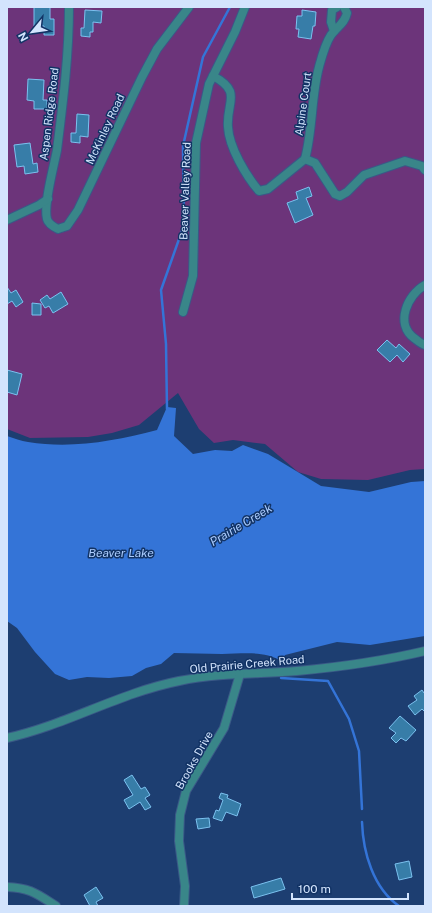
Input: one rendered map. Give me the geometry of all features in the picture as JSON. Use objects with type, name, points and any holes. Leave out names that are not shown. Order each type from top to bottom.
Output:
[{"type":"street","name":"Aspen Ridge Road","points":[[48,199],[57,151],[66,79],[69,26],[68,7]]},
{"type":"street","name":"McKinley Road","points":[[48,199],[46,207],[47,220],[58,229],[67,226],[78,210],[157,49],[189,7]]},
{"type":"street","name":"Beaver Valley Road","points":[[183,312],[194,276],[196,143],[209,84],[235,32],[245,7]]},
{"type":"street","points":[[334,31],[331,22],[332,10],[337,7]]},
{"type":"street","name":"Alpine Court","points":[[306,159],[309,145],[314,90],[325,47],[334,31],[345,20],[347,13],[344,7]]},
{"type":"street","points":[[213,76],[227,84],[231,95],[228,127],[233,146],[250,181],[259,191],[268,189],[306,159],[315,163],[335,194],[340,196],[347,192],[364,175],[405,161],[422,166],[425,170]]},
{"type":"street","points":[[7,220],[39,205],[48,199]]},
{"type":"street","points":[[425,285],[418,289],[407,304],[404,322],[410,335],[425,345]]},
{"type":"street","name":"Old Prairie Creek Road","points":[[7,738],[45,728],[111,702],[178,681],[218,675],[297,671],[375,661],[425,651]]},
{"type":"street","name":"Brooks Drive","points":[[184,906],[185,886],[179,841],[180,815],[186,791],[224,728],[240,674]]},
{"type":"street","points":[[7,887],[22,888],[40,895],[56,906]]},
{"type":"shaded area","points":[[7,7],[425,7],[425,469],[410,470],[368,480],[321,479],[298,472],[265,444],[233,440],[214,443],[199,429],[178,393],[139,425],[112,433],[88,437],[30,438],[7,429]]},
{"type":"water","name":"Beaver Lake","points":[[167,407],[176,408],[174,436],[193,454],[215,450],[232,451],[243,445],[268,454],[321,486],[369,492],[411,482],[425,481],[425,636],[370,645],[337,642],[285,655],[281,661],[267,655],[252,653],[174,653],[161,664],[146,668],[132,676],[109,678],[87,677],[69,680],[55,674],[35,652],[17,628],[7,621],[7,436],[25,442],[61,445],[93,443],[125,438],[157,430]]},
{"type":"building","points":[[34,7],[50,7],[50,19],[54,19],[54,35],[44,35],[44,26],[34,26]]},
{"type":"building","points":[[85,10],[102,11],[101,23],[93,22],[93,32],[90,32],[90,37],[81,36],[81,28],[84,28]]},
{"type":"building","points":[[302,10],[316,12],[315,26],[313,26],[311,39],[298,37],[299,29],[296,29],[297,16],[302,16]]},
{"type":"building","points":[[28,79],[44,80],[43,100],[47,100],[47,109],[34,109],[34,101],[27,100]]},
{"type":"building","points":[[77,114],[89,115],[88,137],[80,136],[80,143],[71,142],[71,133],[76,133]]},
{"type":"building","points":[[30,143],[33,164],[37,163],[38,172],[25,174],[24,166],[17,167],[14,145]]},
{"type":"building","points":[[309,187],[312,196],[306,198],[313,215],[295,223],[287,203],[298,199],[296,192]]},
{"type":"building","points":[[7,287],[11,293],[16,290],[23,302],[16,307],[12,301],[7,304]]},
{"type":"building","points":[[61,292],[68,304],[53,313],[49,306],[45,308],[40,300],[47,295],[50,299]]},
{"type":"building","points":[[32,303],[41,304],[41,315],[32,315]]},
{"type":"building","points":[[387,340],[396,348],[399,344],[410,354],[403,362],[397,355],[390,362],[377,350]]},
{"type":"building","points":[[7,370],[22,374],[17,395],[7,392]]},
{"type":"building","points":[[422,690],[424,693],[425,692],[425,712],[422,709],[415,715],[408,706],[417,700],[414,696]]},
{"type":"building","points":[[400,716],[416,730],[406,741],[401,738],[396,743],[391,738],[396,733],[389,728]]},
{"type":"building","points":[[132,775],[141,789],[145,787],[150,795],[145,798],[151,807],[145,810],[140,802],[129,809],[124,800],[133,795],[124,780]]},
{"type":"building","points":[[221,793],[228,795],[227,798],[241,804],[237,816],[226,812],[222,821],[213,818],[216,810],[219,811],[223,800],[219,798]]},
{"type":"building","points":[[209,818],[210,827],[198,829],[196,819]]},
{"type":"building","points":[[409,861],[412,877],[399,880],[395,864]]},
{"type":"building","points":[[281,878],[285,889],[254,898],[251,887]]},
{"type":"building","points":[[96,887],[103,898],[96,902],[98,906],[90,906],[84,895]]},
{"type":"waterway","points":[[167,409],[166,344],[161,290],[184,225],[183,146],[203,57],[230,7]]},
{"type":"waterway","points":[[280,658],[281,665]]},
{"type":"waterway","points":[[281,678],[328,681],[349,719],[359,751],[362,809]]},
{"type":"waterway","points":[[362,822],[367,857],[371,868],[382,890],[399,906]]},
{"type":"water label","name":"Prairie Creek","points":[[241,525]]}]
